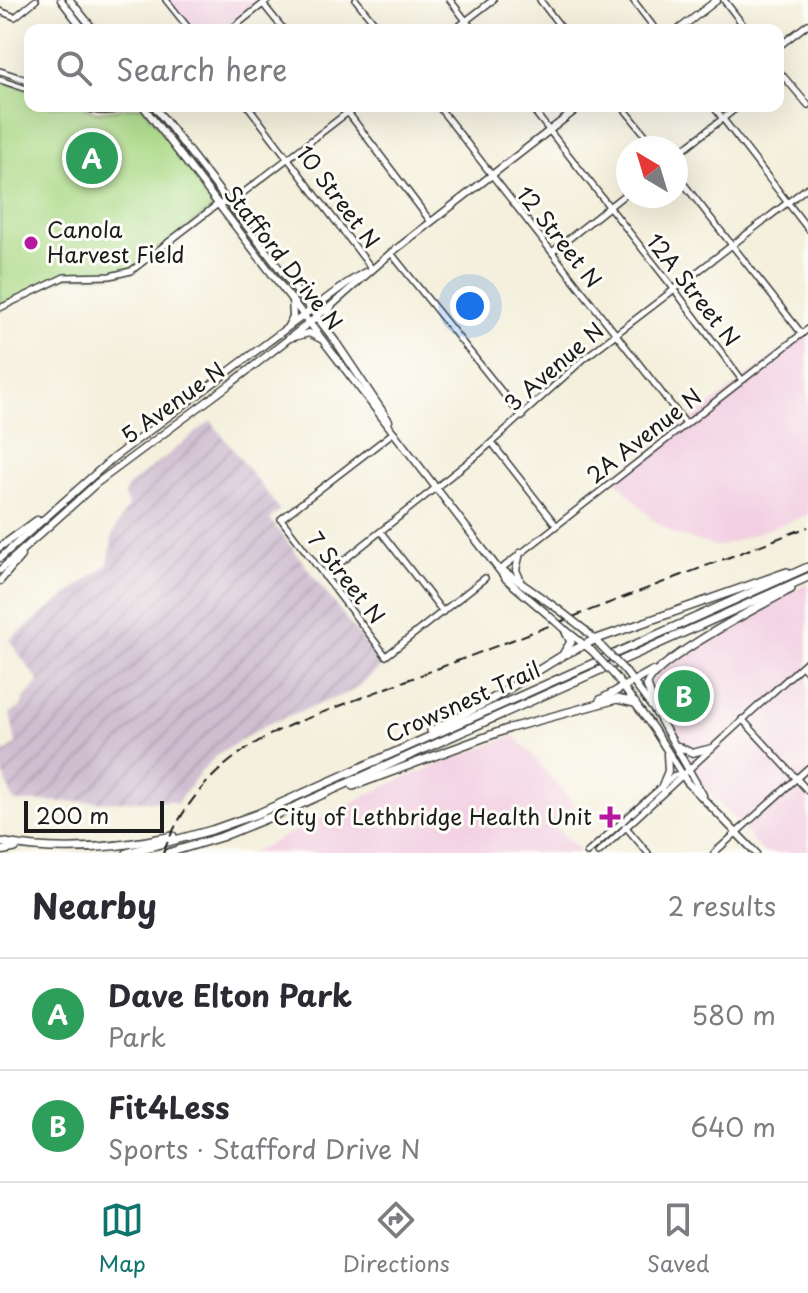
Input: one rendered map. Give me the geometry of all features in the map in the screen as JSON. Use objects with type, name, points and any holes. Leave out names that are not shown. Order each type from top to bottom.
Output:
[{"type":"highway","points":[[336,779],[487,702],[594,640],[808,566]]},
{"type":"highway","name":"Crowsnest Trail","points":[[127,853],[257,814],[808,566]]},
{"type":"highway","points":[[657,714],[648,693],[648,681],[656,671],[738,618],[808,579]]},
{"type":"highway","name":"Crowsnest Trail","points":[[168,853],[221,837],[290,809],[808,579]]},
{"type":"highway","points":[[560,657],[571,642],[569,634]]},
{"type":"highway","points":[[589,705],[671,660]]},
{"type":"highway","points":[[183,853],[252,828],[290,809],[487,736],[589,705],[617,699],[635,703]]},
{"type":"highway","points":[[0,851],[21,847],[129,844],[179,835],[257,814]]},
{"type":"highway","points":[[0,842],[21,847]]},
{"type":"main road","points":[[61,0],[79,24]]},
{"type":"main road","points":[[70,0],[89,24]]},
{"type":"main road","points":[[686,24],[717,0]]},
{"type":"main road","name":"Stafford Drive N","points":[[148,112],[292,299],[330,334],[356,369],[394,432]]},
{"type":"main road","name":"Stafford Drive N","points":[[159,112],[230,203],[326,343],[509,583],[592,651],[624,686],[684,772]]},
{"type":"main road","name":"5 Avenue N","points":[[0,558],[147,431],[285,330],[332,305],[391,253],[573,112]]},
{"type":"main road","name":"5 Avenue N","points":[[0,570],[133,454],[287,339],[347,283],[372,269]]},
{"type":"main road","points":[[285,330],[293,317],[292,299]]},
{"type":"main road","points":[[330,334],[327,318],[332,305]]},
{"type":"main road","points":[[287,339],[309,333],[326,343]]},
{"type":"main road","points":[[0,547],[50,512]]},
{"type":"main road","points":[[0,581],[36,537]]},
{"type":"main road","points":[[520,553],[516,570],[522,582]]},
{"type":"main road","name":"Stafford Drive N","points":[[501,569],[585,630],[625,671],[657,714],[684,772]]},
{"type":"main road","points":[[672,741],[687,752],[699,753],[712,748]]},
{"type":"main road","points":[[661,788],[668,771],[665,747]]},
{"type":"main road","points":[[684,772],[756,853]]},
{"type":"street","points":[[0,11],[15,17],[36,0]]},
{"type":"street","points":[[166,0],[185,24]]},
{"type":"street","points":[[356,0],[375,24]]},
{"type":"street","points":[[450,0],[468,24]]},
{"type":"street","points":[[462,24],[493,0]]},
{"type":"street","points":[[540,0],[558,24]]},
{"type":"street","points":[[633,0],[651,24]]},
{"type":"street","points":[[724,0],[742,24]]},
{"type":"street","points":[[238,24],[266,2],[280,24]]},
{"type":"street","points":[[784,42],[808,24]]},
{"type":"street","points":[[0,71],[24,79]]},
{"type":"street","points":[[784,78],[808,104]]},
{"type":"street","points":[[0,80],[24,88]]},
{"type":"street","name":"10 Street N","points":[[253,112],[372,269]]},
{"type":"street","points":[[0,308],[64,277],[110,276],[131,271],[218,204],[230,203],[348,112],[431,222]]},
{"type":"street","name":"12 Street N","points":[[443,112],[686,424]]},
{"type":"street","name":"12A Street N","points":[[535,112],[742,380]]},
{"type":"street","points":[[627,112],[646,136]]},
{"type":"street","points":[[718,112],[808,229]]},
{"type":"street","points":[[688,146],[732,112]]},
{"type":"street","name":"3 Avenue N","points":[[324,576],[492,443],[586,357],[808,187]]},
{"type":"street","points":[[688,189],[802,334]]},
{"type":"street","points":[[552,252],[616,202]]},
{"type":"street","name":"10 Street N","points":[[391,253],[522,417]]},
{"type":"street","name":"2A Avenue N","points":[[501,569],[808,329]]},
{"type":"street","name":"7 Street N","points":[[394,432],[281,519],[386,656],[443,612]]},
{"type":"street","points":[[492,443],[556,525]]},
{"type":"street","points":[[381,532],[443,612],[485,578]]},
{"type":"street","points":[[587,853],[678,782],[684,772],[808,660]]},
{"type":"street","points":[[802,666],[808,673]]},
{"type":"street","points":[[742,719],[808,791]]},
{"type":"street","points":[[714,853],[808,768]]},
{"type":"street","points":[[598,853],[661,788],[675,775],[684,772]]},
{"type":"street","points":[[624,825],[648,853]]},
{"type":"shaded area","points":[[166,0],[268,0],[238,24],[185,24]]},
{"type":"shaded area","points":[[808,329],[808,515],[718,547],[675,534],[654,521],[615,479]]},
{"type":"shaded area","points":[[211,421],[280,510],[270,519],[382,666],[355,690],[265,725],[217,755],[176,804],[173,801],[14,802],[0,757],[16,744],[10,713],[20,708],[25,697],[39,682],[9,640],[108,564],[113,533],[128,506],[124,496],[127,487]]},
{"type":"shaded area","points":[[808,583],[808,853],[764,853],[704,787],[687,759],[700,748],[687,750],[676,743],[649,686],[656,672],[738,620]]},
{"type":"shaded area","points":[[515,735],[576,807],[555,826],[579,851],[576,853],[251,853],[394,782]]},
{"type":"green space","points":[[0,80],[24,88],[24,112],[148,112],[218,204],[141,264],[121,274],[64,277],[0,308]]},
{"type":"railway","points":[[163,853],[173,830],[199,791],[233,759],[273,733],[808,527]]},
{"type":"place","name":"Dave Elton Park","points":[[92,158]]},
{"type":"place","name":"Canola Harvest Field","points":[[31,243]]},
{"type":"place","name":"Fit4Less","points":[[684,696]]},
{"type":"place","name":"City of Lethbridge Health Unit","points":[[610,817]]}]
